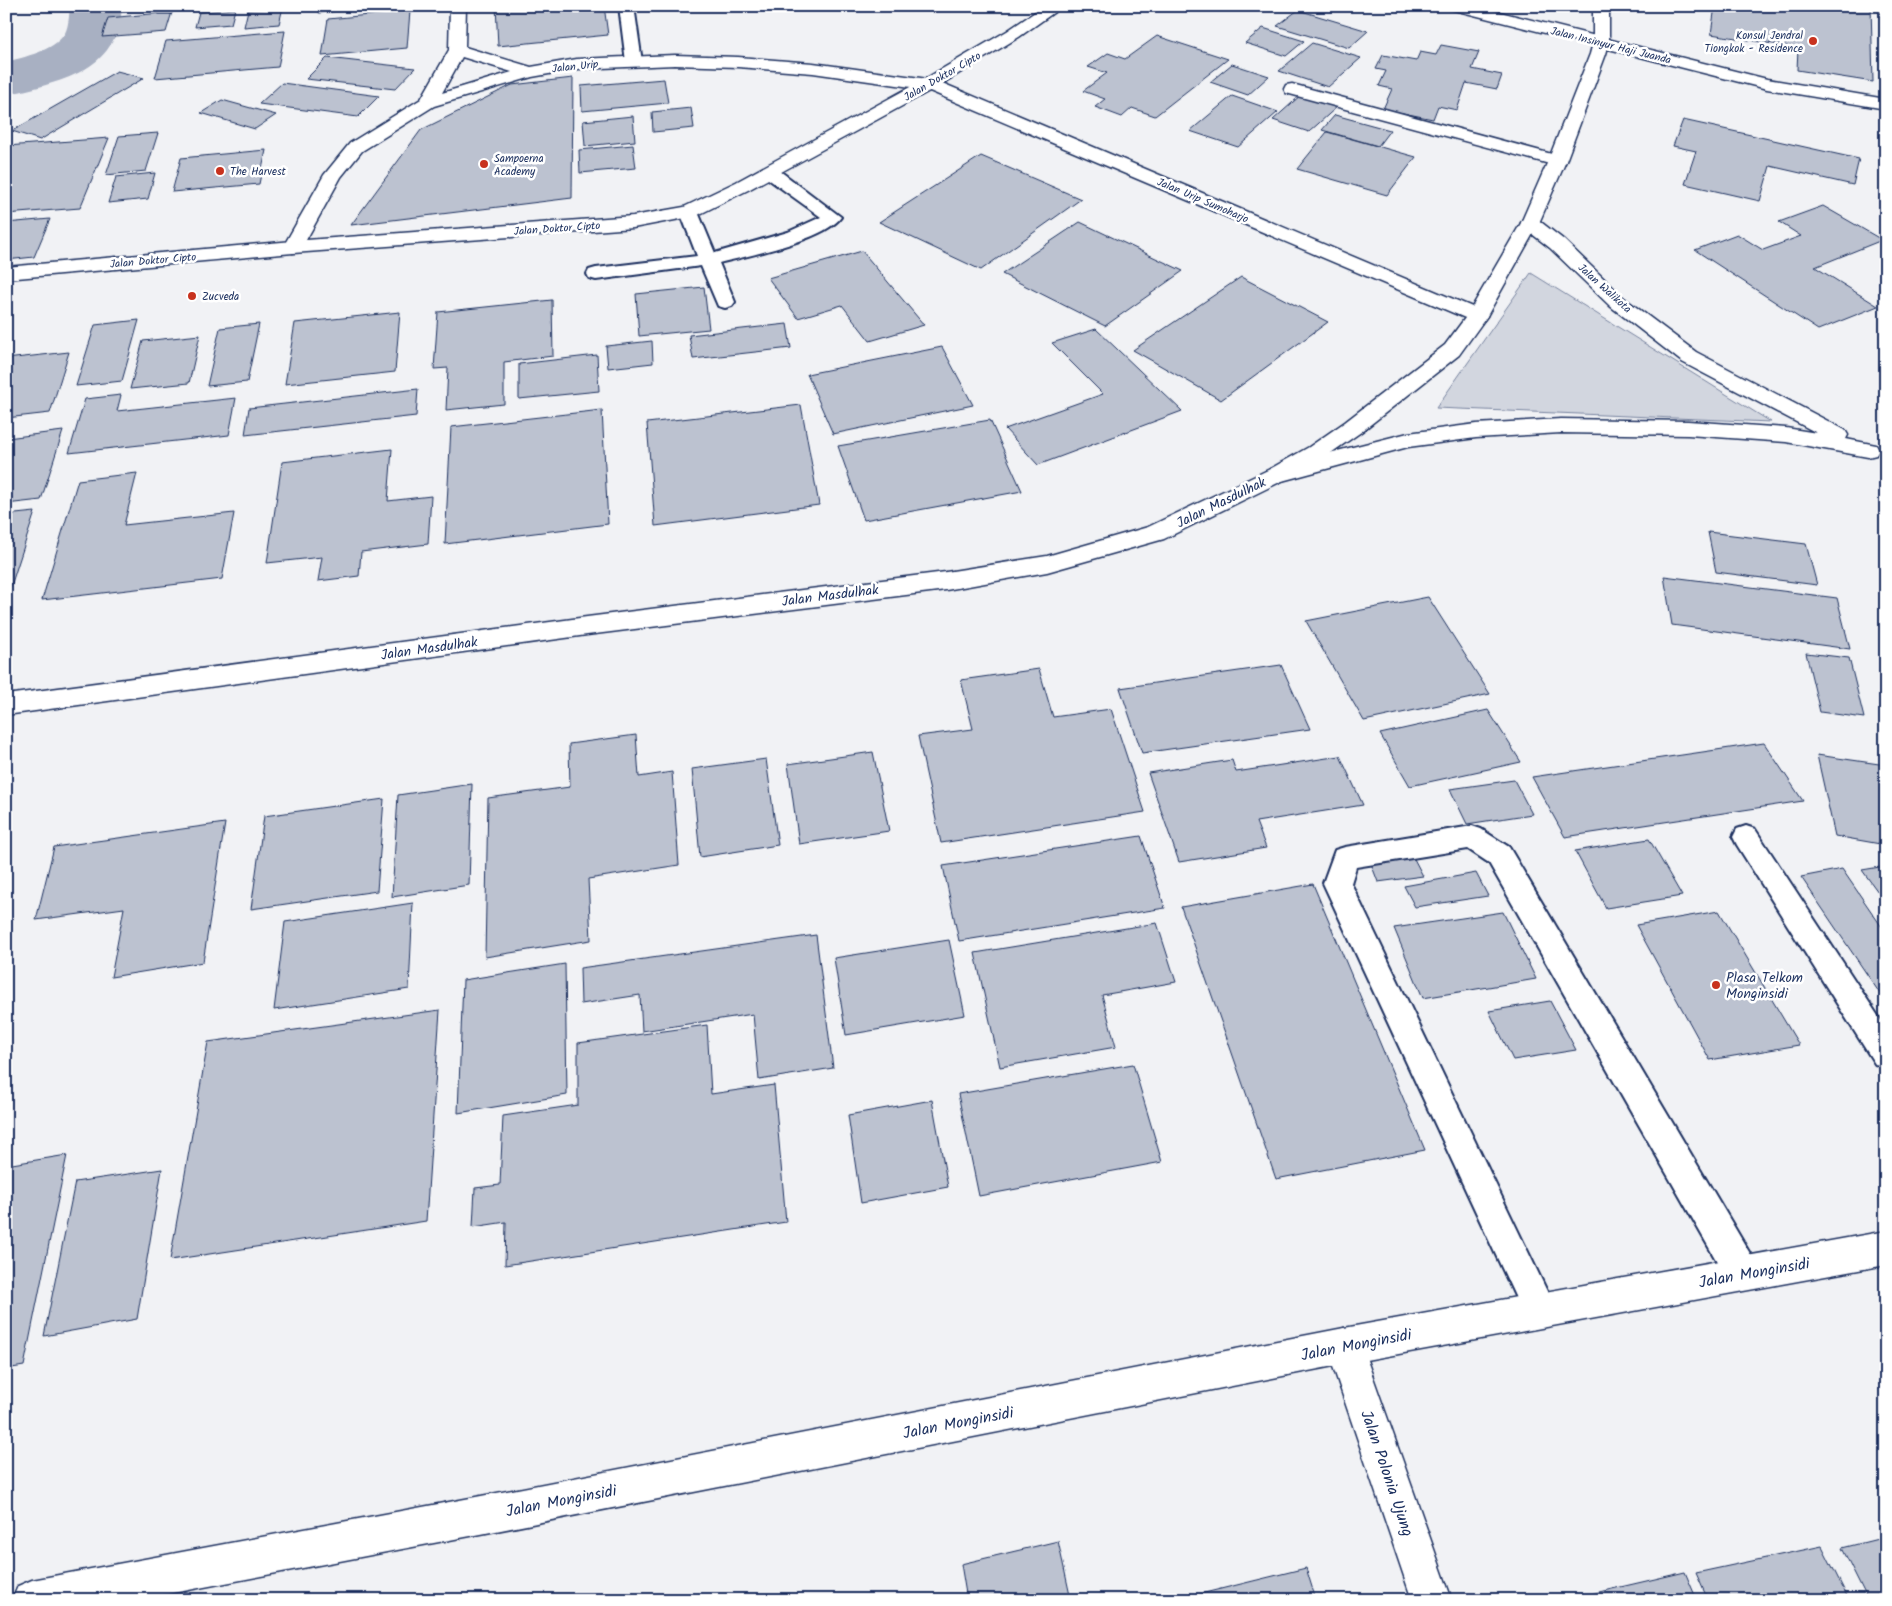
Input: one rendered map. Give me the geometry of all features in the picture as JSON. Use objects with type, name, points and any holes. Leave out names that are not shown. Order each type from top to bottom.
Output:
[{"type":"street","points":[[428,102],[457,50],[458,6]]},
{"type":"street","name":"Jalan Doktor Cipto","points":[[6,273],[293,247],[633,222],[689,212],[770,172],[929,84],[1055,6]]},
{"type":"street","name":"Jalan Insinyur Haji Juanda","points":[[1456,6],[1767,84],[1852,113],[1882,112]]},
{"type":"street","points":[[1530,223],[1557,162],[1601,42],[1601,6]]},
{"type":"street","points":[[457,50],[530,72]]},
{"type":"street","name":"Jalan Urip","points":[[293,247],[333,175],[356,147],[428,102],[530,72],[577,64],[675,60],[738,62],[813,68],[929,84]]},
{"type":"street","name":"Jalan Urip Sumoharjo","points":[[929,84],[1477,316]]},
{"type":"street","points":[[1292,89],[1557,162]]},
{"type":"street","name":"Jalan Masdulhak","points":[[6,705],[577,628],[946,581],[1047,564],[1156,533],[1278,474],[1317,452],[1353,427],[1452,350],[1477,316],[1530,223]]},
{"type":"street","name":"Jalan Walikota","points":[[1530,223],[1557,244],[1617,302],[1689,357],[1877,454]]},
{"type":"street","points":[[1278,474],[1408,440],[1476,431],[1561,426],[1688,428],[1786,435],[1877,454]]},
{"type":"street","name":"Jalan Monginsidi","points":[[32,1600],[490,1513],[1344,1346],[1886,1248]]},
{"type":"street","name":"Jalan Polonia Ujung","points":[[1344,1346],[1432,1600]]},
{"type":"lane","points":[[626,6],[634,62]]},
{"type":"lane","points":[[596,274],[708,260],[799,235],[826,225],[830,221],[832,217],[770,172]]},
{"type":"lane","points":[[689,212],[725,302]]},
{"type":"lane","points":[[1539,1310],[1337,883],[1345,858],[1472,837],[1499,855],[1743,1274]]},
{"type":"lane","points":[[1746,837],[1886,1054]]},
{"type":"shaded area","points":[[1531,273],[1771,422],[1436,408]]},
{"type":"building","points":[[112,6],[152,6],[151,8],[110,11]]},
{"type":"building","points":[[320,6],[394,6],[319,13]]},
{"type":"building","points":[[496,6],[604,6],[608,35],[498,46]]},
{"type":"building","name":"Konsul Jendral Tiongkok - Residence","points":[[1715,6],[1871,6],[1873,82],[1797,70],[1798,48],[1711,34]]},
{"type":"building","points":[[1880,6],[1886,6],[1886,18],[1881,17]]},
{"type":"building","points":[[283,7],[279,24],[244,27],[248,10]]},
{"type":"building","points":[[235,9],[231,24],[195,27],[199,12]]},
{"type":"building","points":[[1298,10],[1368,31],[1349,48],[1277,26]]},
{"type":"building","points":[[410,11],[407,48],[322,56],[328,19]]},
{"type":"building","points":[[172,12],[166,32],[102,37],[108,18]]},
{"type":"building","points":[[1263,28],[1304,41],[1286,56],[1245,43]]},
{"type":"building","points":[[285,31],[278,67],[155,78],[166,41]]},
{"type":"building","points":[[1157,36],[1228,59],[1155,116],[1132,108],[1122,117],[1095,107],[1105,99],[1083,91],[1107,73],[1088,67],[1108,53],[1125,59]]},
{"type":"building","points":[[1312,43],[1361,58],[1328,87],[1279,71]]},
{"type":"building","points":[[1441,45],[1479,52],[1472,69],[1502,75],[1497,89],[1466,83],[1457,110],[1438,106],[1433,119],[1383,109],[1392,89],[1379,86],[1386,71],[1376,69],[1383,55],[1416,61],[1420,52],[1436,55]]},
{"type":"building","points":[[327,58],[415,68],[395,89],[306,79]]},
{"type":"building","points":[[1232,64],[1269,76],[1248,95],[1210,82]]},
{"type":"building","points":[[117,71],[144,78],[40,140],[12,131]]},
{"type":"building","name":"Sampoerna Academy","points":[[573,78],[572,198],[351,225],[421,130],[512,85]]},
{"type":"building","points":[[664,79],[668,103],[582,111],[581,86]]},
{"type":"building","points":[[282,83],[379,96],[358,117],[259,104]]},
{"type":"building","points":[[1302,94],[1338,106],[1309,132],[1273,120]]},
{"type":"building","points":[[1232,96],[1278,112],[1238,147],[1190,131]]},
{"type":"building","points":[[222,100],[276,115],[255,129],[201,113]]},
{"type":"building","points":[[691,108],[694,128],[653,132],[652,112]]},
{"type":"building","points":[[1335,115],[1390,130],[1378,146],[1322,130]]},
{"type":"building","points":[[633,116],[635,141],[585,146],[583,121]]},
{"type":"building","points":[[1683,120],[1859,159],[1853,185],[1770,166],[1760,201],[1685,184],[1696,151],[1673,146]]},
{"type":"building","points":[[1327,132],[1416,157],[1387,195],[1297,169]]},
{"type":"building","points":[[158,133],[146,171],[106,175],[119,136]]},
{"type":"building","points":[[109,138],[80,208],[6,214],[7,146]]},
{"type":"building","points":[[633,145],[636,168],[580,173],[579,150]]},
{"type":"building","name":"The Harvest","points":[[266,150],[259,184],[172,192],[181,158]]},
{"type":"building","points":[[981,156],[1081,199],[981,270],[879,222]]},
{"type":"building","points":[[155,173],[148,199],[108,203],[116,177]]},
{"type":"building","points":[[1823,206],[1882,240],[1815,267],[1878,306],[1818,330],[1695,250],[1737,234],[1763,250],[1801,236],[1779,222]]},
{"type":"building","points":[[50,219],[34,257],[6,260],[6,223]]},
{"type":"building","points":[[1080,222],[1183,271],[1105,326],[1002,274]]},
{"type":"building","points":[[862,251],[924,325],[870,341],[842,305],[798,318],[768,278]]},
{"type":"building","points":[[1241,277],[1328,322],[1221,400],[1133,350]]},
{"type":"building","points":[[704,287],[709,329],[639,336],[636,294]]},
{"type":"building","points":[[552,300],[553,356],[504,362],[504,404],[446,410],[448,368],[434,369],[438,312]]},
{"type":"building","points":[[400,312],[395,372],[285,384],[295,323]]},
{"type":"building","points":[[139,320],[122,381],[76,386],[95,325]]},
{"type":"building","points":[[259,324],[247,382],[207,386],[220,328]]},
{"type":"building","points":[[787,324],[791,348],[693,359],[689,335]]},
{"type":"building","points":[[1096,329],[1182,411],[1038,465],[1005,429],[1103,394],[1052,343]]},
{"type":"building","points":[[200,335],[189,383],[130,389],[143,341]]},
{"type":"building","points":[[652,341],[653,363],[608,368],[606,346]]},
{"type":"building","points":[[942,347],[973,405],[833,434],[807,374]]},
{"type":"building","points":[[69,352],[50,413],[6,418],[6,359]]},
{"type":"building","points":[[597,355],[599,391],[519,399],[519,364]]},
{"type":"building","points":[[418,389],[416,416],[245,435],[249,408]]},
{"type":"building","points":[[121,395],[117,411],[236,398],[229,435],[69,453],[85,399]]},
{"type":"building","points":[[801,405],[819,505],[655,526],[647,423]]},
{"type":"building","points":[[602,410],[608,524],[445,544],[451,427]]},
{"type":"building","points":[[990,420],[1022,491],[864,520],[838,446]]},
{"type":"building","points":[[63,431],[41,500],[6,504],[7,438]]},
{"type":"building","points":[[392,449],[388,501],[431,496],[428,544],[361,552],[359,576],[318,581],[322,557],[267,563],[282,462]]},
{"type":"building","points":[[137,473],[124,525],[234,513],[222,579],[42,600],[78,480]]},
{"type":"building","points":[[35,512],[10,589],[6,589],[6,515]]},
{"type":"building","points":[[1708,532],[1806,544],[1817,585],[1716,572]]},
{"type":"building","points":[[1664,576],[1837,598],[1850,649],[1672,625]]},
{"type":"building","points":[[1428,597],[1490,694],[1364,721],[1306,621]]},
{"type":"building","points":[[1806,653],[1849,658],[1864,718],[1820,712]]},
{"type":"building","points":[[1281,665],[1310,729],[1142,753],[1120,688]]},
{"type":"building","points":[[1039,669],[1053,717],[1111,709],[1145,812],[941,843],[918,736],[973,729],[961,680]]},
{"type":"building","points":[[1488,710],[1521,762],[1410,786],[1380,734]]},
{"type":"building","points":[[636,735],[639,777],[672,772],[679,865],[588,879],[591,940],[485,957],[488,798],[570,787],[569,744]]},
{"type":"building","points":[[1764,743],[1803,801],[1565,837],[1532,777]]},
{"type":"building","points":[[873,752],[889,831],[799,844],[788,764]]},
{"type":"building","points":[[1817,755],[1886,765],[1886,845],[1835,836]]},
{"type":"building","points":[[1340,756],[1363,805],[1256,822],[1266,848],[1179,862],[1148,773],[1232,760],[1236,772]]},
{"type":"building","points":[[766,759],[778,845],[700,857],[692,769]]},
{"type":"building","points":[[1514,780],[1532,814],[1467,824],[1450,789]]},
{"type":"building","points":[[472,784],[469,885],[392,897],[398,795]]},
{"type":"building","points":[[384,799],[377,891],[251,909],[264,816]]},
{"type":"building","points":[[225,823],[203,962],[111,977],[124,908],[36,920],[54,847]]},
{"type":"building","points":[[1141,836],[1165,908],[959,941],[943,866]]},
{"type":"building","points":[[1649,839],[1682,896],[1606,908],[1575,851]]},
{"type":"building","points":[[1411,853],[1423,876],[1378,882],[1370,861]]},
{"type":"building","points":[[1886,866],[1886,903],[1862,870]]},
{"type":"building","points":[[1842,869],[1886,933],[1886,997],[1883,998],[1801,877]]},
{"type":"building","points":[[1476,873],[1488,896],[1415,907],[1404,886]]},
{"type":"building","points":[[1313,884],[1425,1150],[1276,1179],[1181,907]]},
{"type":"building","points":[[413,903],[409,989],[274,1010],[285,922]]},
{"type":"building","name":"Plasa Telkom Monginsidi","points":[[1719,911],[1799,1045],[1710,1060],[1636,925]]},
{"type":"building","points":[[1503,912],[1536,979],[1423,998],[1394,928]]},
{"type":"building","points":[[1157,923],[1176,982],[1102,995],[1116,1047],[1000,1067],[975,953]]},
{"type":"building","points":[[816,935],[833,1068],[759,1080],[753,1014],[642,1031],[640,995],[581,1004],[580,968]]},
{"type":"building","points":[[949,940],[965,1015],[846,1035],[834,958]]},
{"type":"building","points":[[565,964],[567,1095],[458,1113],[463,980]]},
{"type":"building","points":[[1550,1001],[1576,1050],[1513,1060],[1489,1011]]},
{"type":"building","points":[[440,1010],[426,1221],[170,1260],[208,1042]]},
{"type":"building","points":[[707,1025],[711,1094],[774,1085],[786,1222],[505,1265],[506,1222],[473,1227],[475,1188],[500,1185],[503,1116],[578,1105],[578,1043]]},
{"type":"building","points":[[1133,1064],[1162,1162],[979,1196],[958,1094]]},
{"type":"building","points":[[932,1100],[948,1187],[861,1203],[848,1115]]},
{"type":"building","points":[[67,1155],[24,1366],[6,1369],[6,1165]]},
{"type":"building","points":[[162,1169],[137,1319],[44,1336],[75,1182]]},
{"type":"building","points":[[1886,1537],[1886,1600],[1868,1600],[1842,1548]]},
{"type":"building","points":[[1058,1541],[1071,1600],[967,1600],[961,1564]]},
{"type":"building","points":[[1822,1546],[1849,1600],[1708,1600],[1696,1573]]},
{"type":"building","points":[[1306,1568],[1316,1600],[1176,1600]]},
{"type":"building","points":[[1685,1572],[1697,1600],[1569,1599]]},
{"type":"waterway","points":[[6,79],[53,65],[79,49],[89,38],[95,24],[96,6]]},
{"type":"place","name":"Konsul Jendral Tiongkok - Residence","points":[[1813,41]]},
{"type":"place","name":"Sampoerna Academy","points":[[484,164]]},
{"type":"place","name":"The Harvest","points":[[220,171]]},
{"type":"place","name":"Zucveda","points":[[192,296]]},
{"type":"place","name":"Plasa Telkom Monginsidi","points":[[1716,985]]}]
